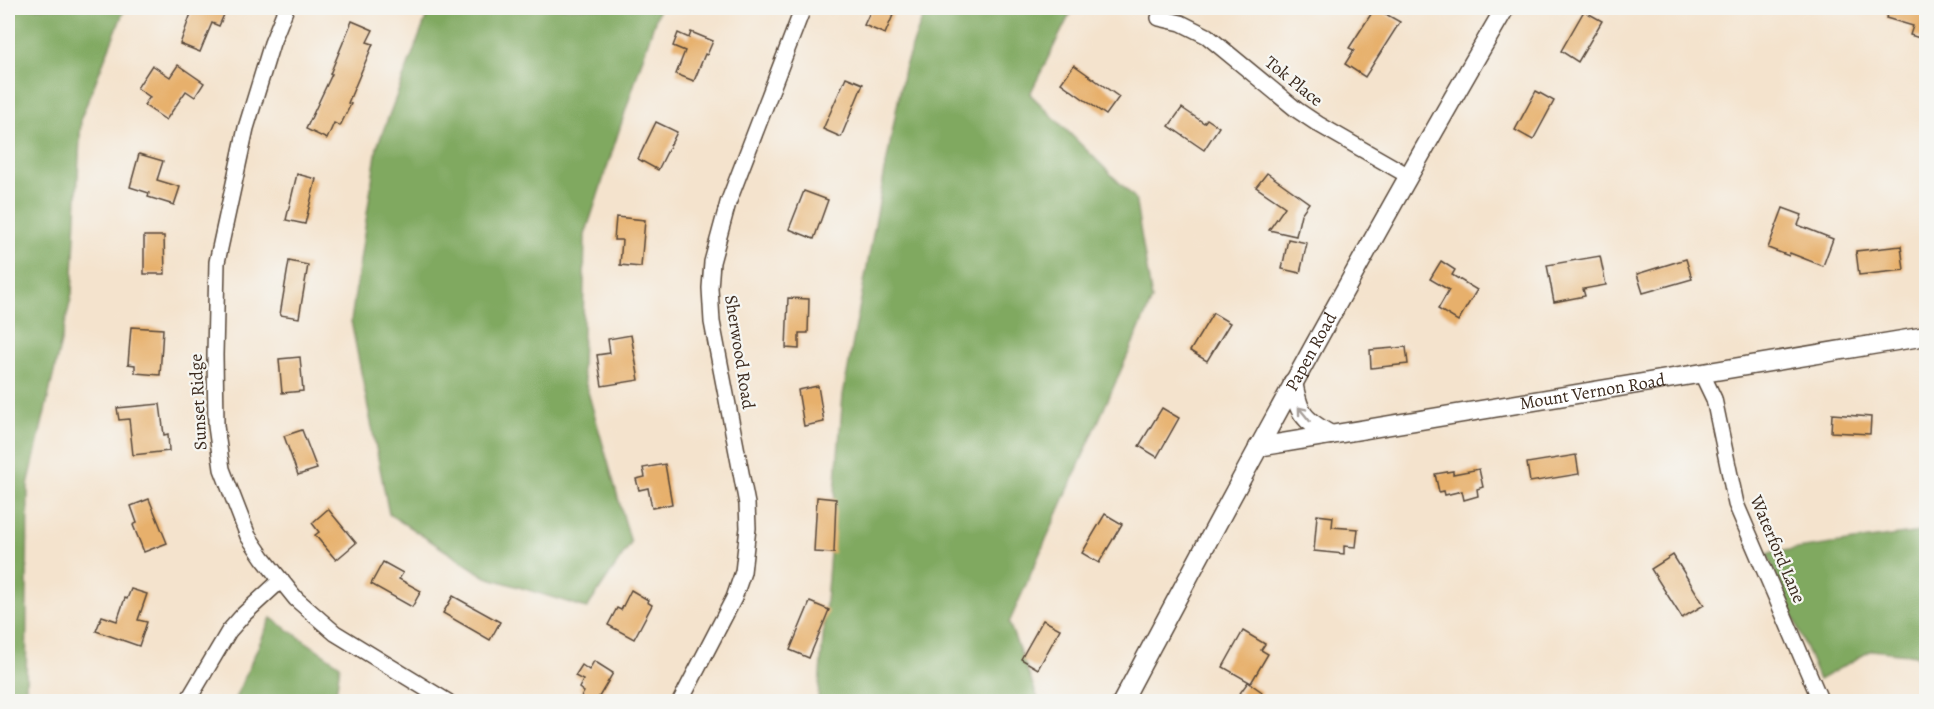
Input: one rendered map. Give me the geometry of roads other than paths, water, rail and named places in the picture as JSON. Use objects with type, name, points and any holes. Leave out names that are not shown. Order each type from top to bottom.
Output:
[{"type":"street","name":"Sunset Ridge","points":[[286,8],[272,43],[246,128],[217,262],[216,426],[222,469],[248,536],[296,599],[335,633],[448,702]]},
{"type":"street","name":"Sherwood Road","points":[[680,702],[734,598],[742,572],[748,528],[747,504],[712,322],[710,288],[712,262],[728,203],[803,8]]},
{"type":"street","name":"Papen Road","points":[[1122,702],[1293,382],[1407,175],[1505,8]]},
{"type":"street","name":"Tok Place","points":[[1159,18],[1181,23],[1207,36],[1297,110],[1407,175]]},
{"type":"street","name":"Mount Vernon Road","points":[[1258,447],[1926,336]]},
{"type":"street","name":"Waterford Lane","points":[[1702,374],[1714,399],[1736,504],[1821,702]]},
{"type":"street","points":[[1293,382],[1298,409],[1314,425],[1331,435]]},
{"type":"street","points":[[187,702],[229,631],[281,580]]}]
